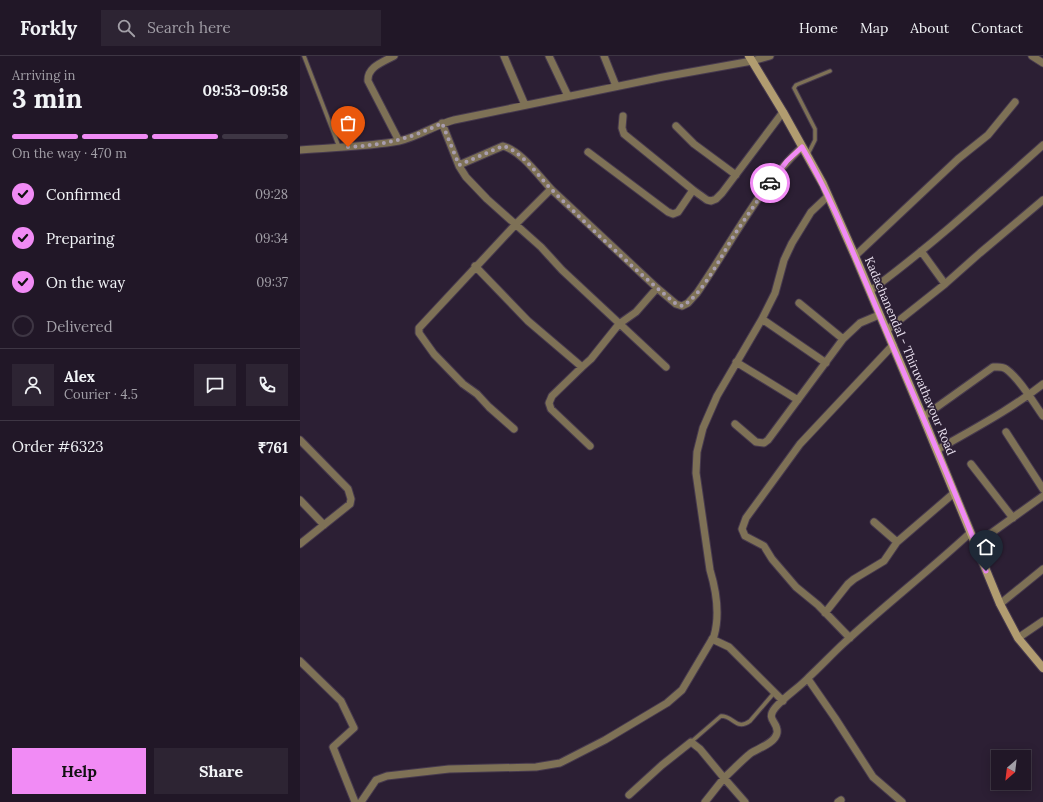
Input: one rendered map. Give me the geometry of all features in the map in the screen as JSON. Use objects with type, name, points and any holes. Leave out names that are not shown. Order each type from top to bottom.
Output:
[{"type":"main road","name":"Kadachanendal - Thiruvathavour Road","points":[[750,59],[783,112],[828,196],[924,417],[1000,604],[1018,638],[1043,668]]},
{"type":"street","points":[[394,56],[376,65],[368,75],[368,81],[399,141]]},
{"type":"street","points":[[504,56],[525,105]]},
{"type":"street","points":[[549,56],[568,96]]},
{"type":"street","points":[[604,56],[616,86]]},
{"type":"street","points":[[300,150],[399,141],[422,134],[442,123],[669,75],[770,56]]},
{"type":"street","points":[[1032,56],[1043,63]]},
{"type":"street","points":[[855,256],[958,159],[988,135],[1015,102]]},
{"type":"street","points":[[623,116],[622,128],[624,134],[693,190],[707,200],[711,201],[716,199],[736,175],[783,112]]},
{"type":"street","points":[[442,123],[459,165],[466,177],[487,199],[541,247],[562,270],[666,367]]},
{"type":"street","points":[[676,126],[694,144],[736,175]]},
{"type":"street","points":[[870,291],[896,272],[956,222],[1043,145]]},
{"type":"street","points":[[459,165],[503,146],[509,147],[516,152],[551,189],[657,288],[676,304],[682,306],[688,303],[697,292],[753,206],[787,161],[802,147]]},
{"type":"street","points":[[588,152],[668,212],[673,214],[678,212],[693,190]]},
{"type":"street","points":[[514,429],[489,408],[477,394],[463,384],[434,354],[419,334],[420,328],[475,266],[551,189]]},
{"type":"street","points":[[300,661],[341,701],[354,728],[332,747],[357,802],[376,780],[387,776],[449,769],[536,767],[560,763],[605,740],[667,703],[682,690],[712,639],[716,628],[717,617],[714,584],[710,570],[696,472],[697,452],[703,428],[717,396],[762,319],[775,293],[784,260],[792,243],[811,212],[828,196]]},
{"type":"street","points":[[887,330],[945,284],[1043,200]]},
{"type":"street","points":[[921,251],[945,284]]},
{"type":"street","points":[[475,266],[528,321],[582,367]]},
{"type":"street","points":[[590,446],[550,409],[549,403],[552,396],[591,359],[620,324],[636,312],[657,288]]},
{"type":"street","points":[[799,303],[843,339]]},
{"type":"street","points":[[734,424],[756,442],[764,443],[768,440],[843,339],[860,323],[879,315]]},
{"type":"street","points":[[762,319],[826,362]]},
{"type":"street","points":[[850,638],[796,587],[772,559],[764,546],[745,536],[742,529],[746,518],[800,444],[893,345]]},
{"type":"street","points":[[736,362],[798,400]]},
{"type":"street","points":[[924,417],[994,367],[1000,366],[1005,368],[1017,380],[1043,416]]},
{"type":"street","points":[[937,450],[994,418],[1028,396],[1043,384]]},
{"type":"street","points":[[1006,432],[1043,489]]},
{"type":"street","points":[[300,440],[348,489],[351,499],[350,504],[300,544]]},
{"type":"street","points":[[971,464],[1013,518]]},
{"type":"street","points":[[825,613],[848,584],[884,561],[897,542],[954,493]]},
{"type":"street","points":[[976,544],[1043,496]]},
{"type":"street","points":[[300,500],[324,525]]},
{"type":"street","points":[[874,522],[897,542]]},
{"type":"street","points":[[705,802],[724,778],[751,753],[774,738],[777,733],[771,719],[771,714],[775,708],[808,679],[850,638],[931,569],[970,533]]},
{"type":"street","points":[[1000,604],[1043,569]]},
{"type":"street","points":[[1018,638],[1043,622]]},
{"type":"street","points":[[712,639],[729,647],[784,700]]},
{"type":"street","points":[[808,679],[873,777],[898,801]]},
{"type":"street","points":[[628,795],[691,742],[700,749],[745,802]]},
{"type":"lane","points":[[304,56],[339,147]]},
{"type":"lane","points":[[807,156],[815,140],[815,129],[794,88],[796,85],[830,71]]},
{"type":"lane","points":[[691,742],[722,716],[728,717],[739,725],[746,724],[775,692]]},
{"type":"way so far","points":[[348,147],[399,141],[422,134],[442,123],[459,165],[503,146],[509,147],[516,152],[551,189],[634,267],[676,304],[682,306],[688,303],[697,292],[753,206],[770,183]]},
{"type":"route","points":[[770,183],[787,161],[802,147],[823,184],[855,256],[924,417],[986,571]]}]
